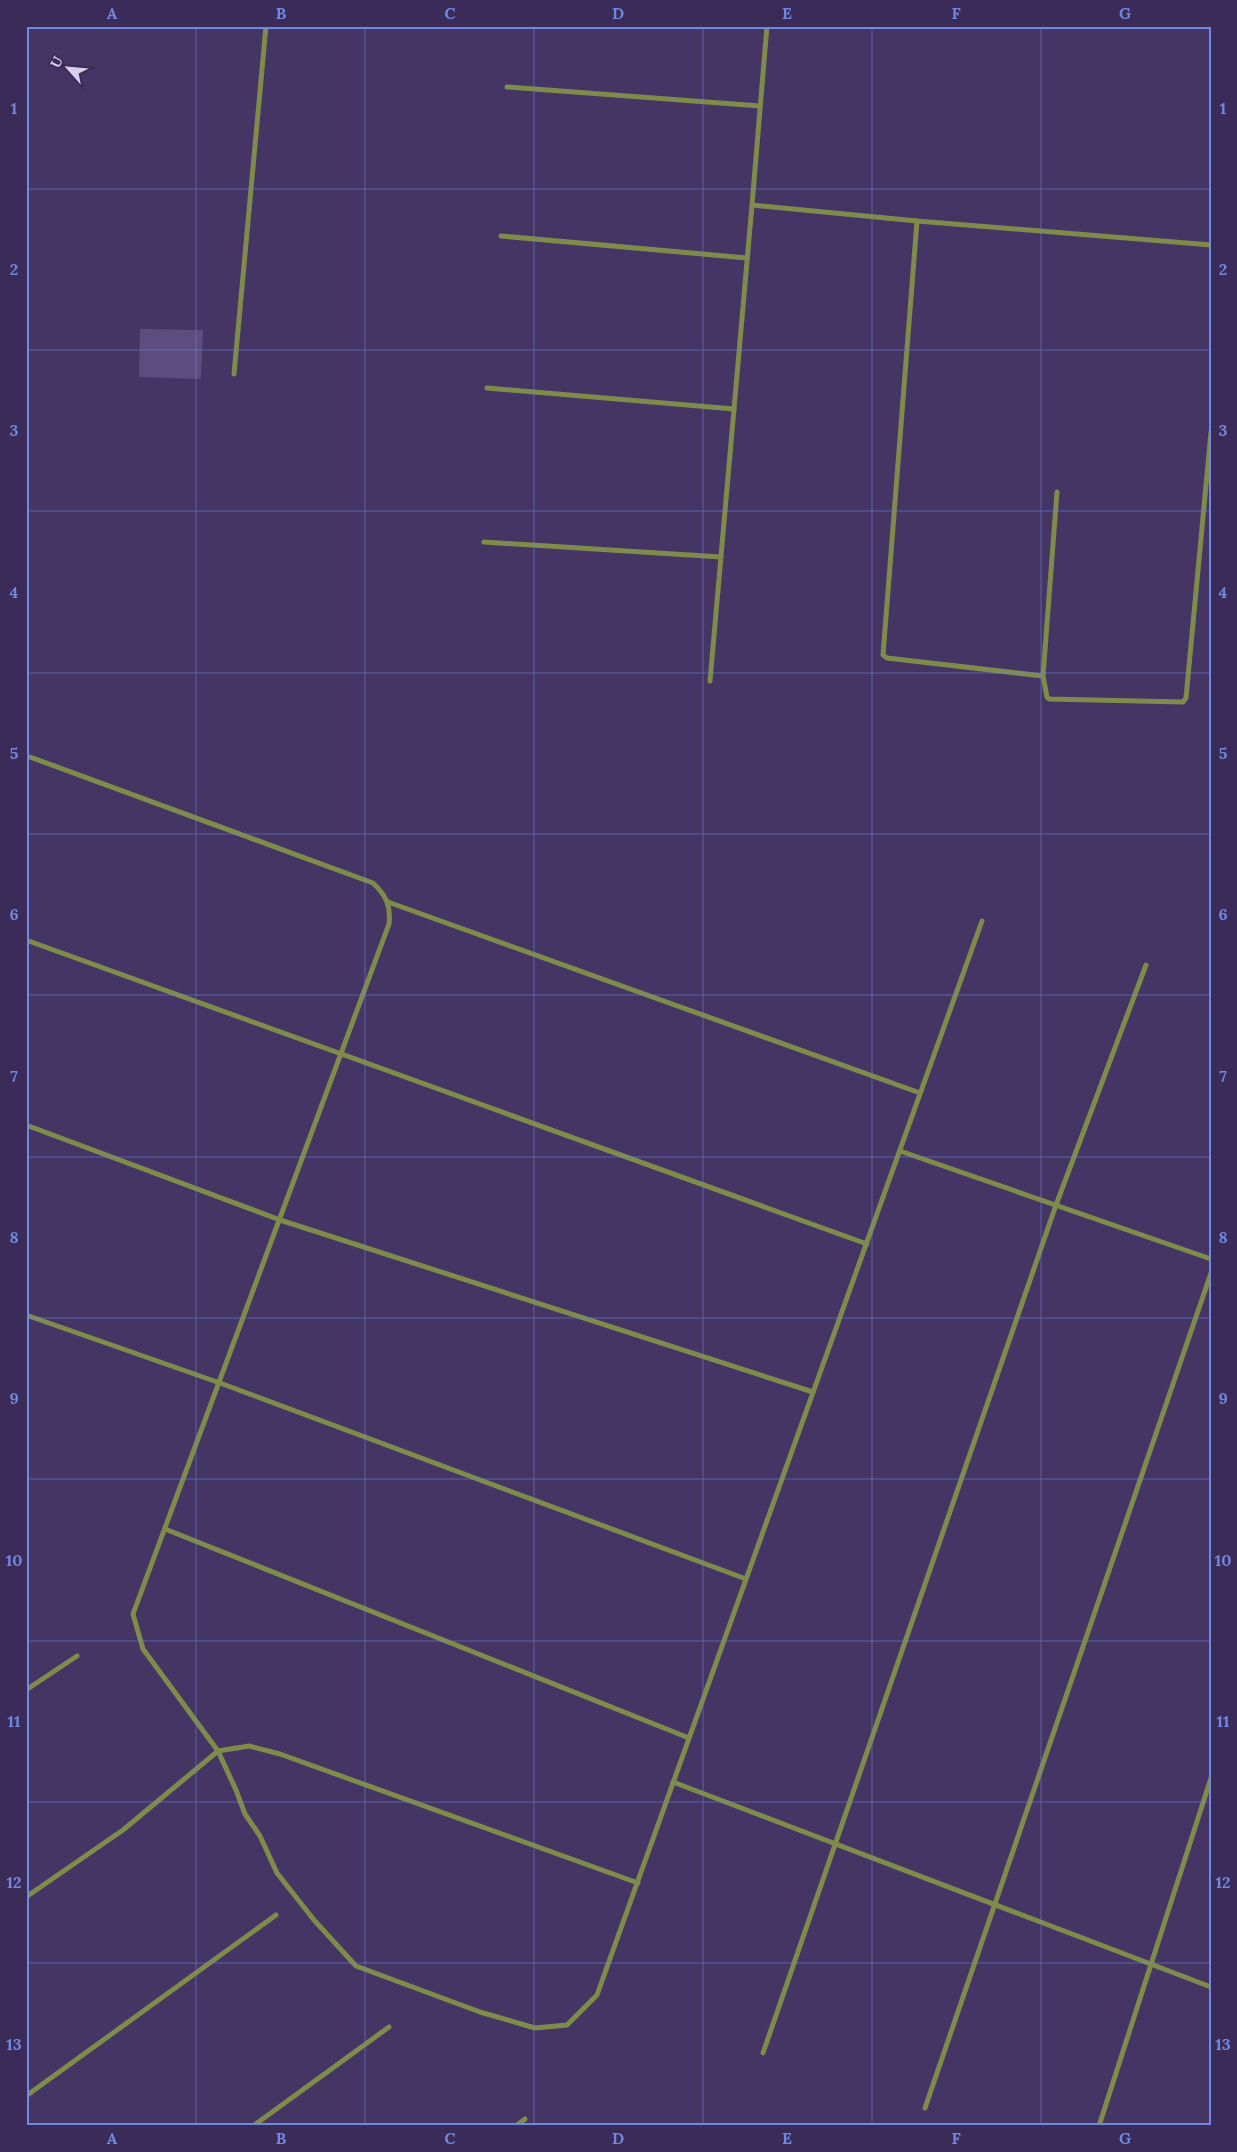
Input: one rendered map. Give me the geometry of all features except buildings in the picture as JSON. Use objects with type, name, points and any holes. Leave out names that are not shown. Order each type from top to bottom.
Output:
[{"type":"street","points":[[234,374],[266,26]]},
{"type":"street","points":[[710,681],[767,26]]},
{"type":"street","points":[[507,87],[760,106]]},
{"type":"street","points":[[752,205],[916,221],[1211,245]]},
{"type":"street","points":[[916,221],[883,655],[887,658],[1043,676]]},
{"type":"street","points":[[500,236],[747,258]]},
{"type":"street","points":[[487,388],[734,409]]},
{"type":"street","points":[[1057,492],[1043,676],[1047,697],[1049,700],[1183,702],[1186,698],[1211,432]]},
{"type":"street","points":[[484,542],[721,557]]},
{"type":"street","points":[[30,757],[359,877],[373,883],[388,902],[389,924],[133,1614],[143,1649],[218,1751],[245,1814],[260,1836],[278,1873],[314,1920],[356,1966],[504,2020],[535,2028],[567,2025],[597,1995],[982,921]]},
{"type":"street","points":[[388,902],[920,1093]]},
{"type":"street","points":[[26,940],[866,1244]]},
{"type":"street","points":[[762,2053],[1056,1205],[1146,965]]},
{"type":"street","points":[[26,1125],[280,1220],[813,1392]]},
{"type":"street","points":[[900,1151],[1211,1259]]},
{"type":"street","points":[[925,2108],[1211,1273]]},
{"type":"street","points":[[26,1315],[220,1383],[746,1579]]},
{"type":"street","points":[[165,1529],[689,1738]]},
{"type":"street","points":[[26,1690],[78,1656]]},
{"type":"street","points":[[26,1897],[123,1830],[218,1751],[249,1746],[280,1754],[638,1883]]},
{"type":"street","points":[[1099,2126],[1211,1778]]},
{"type":"street","points":[[673,1782],[1211,1987]]},
{"type":"street","points":[[26,2096],[276,1915]]},
{"type":"street","points":[[253,2126],[389,2026]]},
{"type":"street","points":[[516,2126],[525,2119]]}]
